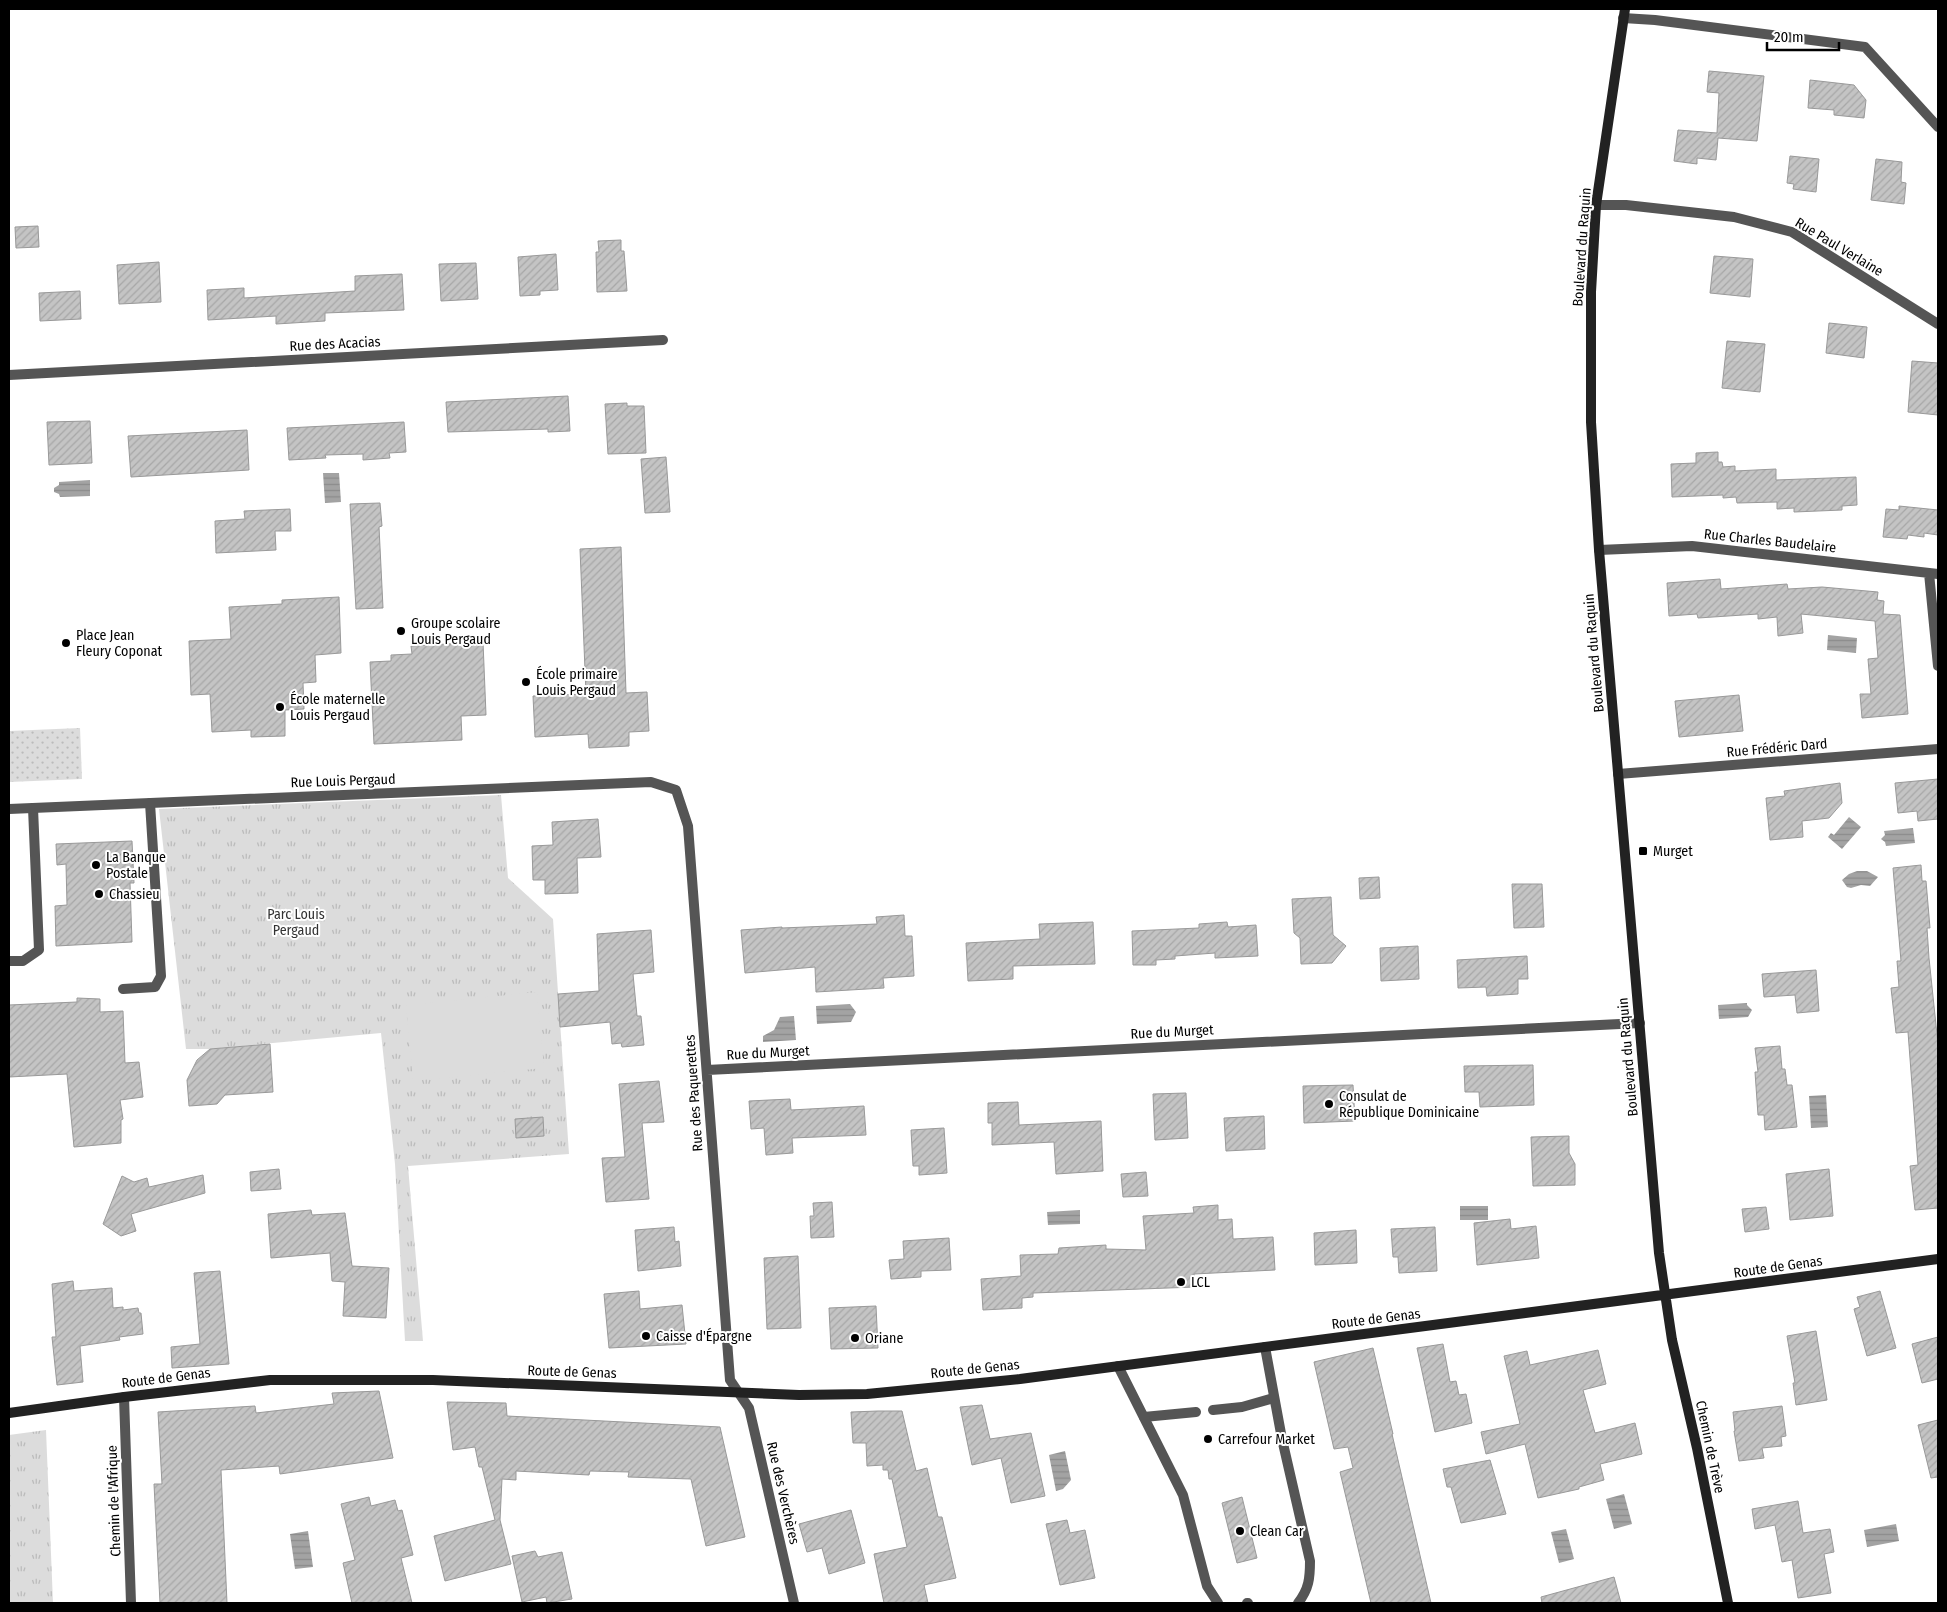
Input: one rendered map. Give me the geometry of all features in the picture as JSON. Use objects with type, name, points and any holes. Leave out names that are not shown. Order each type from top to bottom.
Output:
[{"type":"street","points":[[1624,13],[1655,20],[1864,47],[1938,127]]},
{"type":"street","name":"Boulevard du Raquin","points":[[1624,13],[1596,205],[1591,292],[1591,422],[1599,550],[1659,1253],[1665,1296]]},
{"type":"street","name":"Rue Paul Verlaine","points":[[1596,205],[1626,204],[1734,217],[1792,232],[1938,324]]},
{"type":"street","name":"Rue des Acacias","points":[[9,375],[663,340]]},
{"type":"street","name":"Rue Charles Baudelaire","points":[[1599,550],[1692,546],[1934,574]]},
{"type":"street","points":[[1934,574],[1938,666]]},
{"type":"street","name":"Rue Frédéric Dard","points":[[1618,774],[1938,749]]},
{"type":"street","name":"Rue Louis Pergaud","points":[[9,809],[651,782],[676,790]]},
{"type":"street","name":"Rue des Paquerettes","points":[[676,790],[688,826],[730,1380],[739,1392]]},
{"type":"street","points":[[123,989],[155,987],[162,976],[150,803]]},
{"type":"street","points":[[9,961],[23,961],[39,950],[33,808]]},
{"type":"street","name":"Rue du Murget","points":[[707,1070],[1640,1023]]},
{"type":"street","name":"Route de Genas","points":[[9,1413],[124,1397],[280,1380],[416,1380],[799,1395],[868,1394],[1020,1379],[1938,1259]]},
{"type":"street","name":"Chemin de Trève","points":[[1665,1296],[1672,1340],[1697,1448],[1728,1603]]},
{"type":"street","points":[[1265,1347],[1282,1439],[1310,1561],[1310,1581],[1298,1603]]},
{"type":"street","points":[[1118,1366],[1183,1495],[1207,1586],[1218,1603]]},
{"type":"street","name":"Rue des Verchères","points":[[739,1392],[749,1408],[794,1603]]},
{"type":"street","name":"Chemin de l'Afrique","points":[[124,1397],[131,1603]]},
{"type":"street","points":[[1213,1410],[1242,1407],[1274,1398]]},
{"type":"street","points":[[1144,1416],[1196,1412]]},
{"type":"green space","points":[[80,728],[82,779],[9,782],[9,731]]},
{"type":"green space","name":"Parc Louis Pergaud","points":[[501,795],[508,878],[553,919],[569,1154],[408,1166],[423,1341],[405,1341],[395,1164],[381,1033],[209,1049],[186,1049],[159,809]]},
{"type":"green space","points":[[537,992],[544,1068],[413,1081],[406,1005]]},
{"type":"green space","points":[[46,1430],[53,1603],[9,1603],[9,1435]]},
{"type":"shaded area","points":[[323,473],[339,473],[341,502],[325,503]]},
{"type":"shaded area","points":[[90,480],[90,496],[60,497],[59,494],[54,492],[54,488],[59,485],[59,482]]},
{"type":"shaded area","points":[[1828,635],[1857,638],[1856,653],[1827,650]]},
{"type":"shaded area","points":[[1849,817],[1861,827],[1842,849],[1828,837],[1831,833],[1834,835]]},
{"type":"shaded area","points":[[1913,828],[1915,843],[1886,846],[1885,842],[1881,839],[1885,835],[1884,831]]},
{"type":"shaded area","points":[[1857,871],[1867,871],[1878,877],[1870,886],[1847,887],[1842,880],[1849,874]]},
{"type":"shaded area","points":[[1747,1003],[1752,1010],[1748,1017],[1719,1019],[1718,1005]]},
{"type":"shaded area","points":[[850,1004],[856,1012],[851,1022],[817,1024],[816,1006]]},
{"type":"shaded area","points":[[794,1016],[796,1040],[763,1042],[763,1036],[774,1030],[780,1017]]},
{"type":"shaded area","points":[[1826,1095],[1828,1127],[1811,1128],[1809,1096]]},
{"type":"shaded area","points":[[1460,1206],[1488,1206],[1488,1220],[1460,1220]]},
{"type":"shaded area","points":[[1080,1210],[1080,1224],[1048,1225],[1047,1212]]},
{"type":"shaded area","points":[[1065,1451],[1071,1480],[1063,1489],[1056,1491],[1049,1455]]},
{"type":"shaded area","points":[[1624,1494],[1632,1524],[1614,1529],[1606,1499]]},
{"type":"shaded area","points":[[1896,1524],[1899,1541],[1867,1547],[1864,1530]]},
{"type":"shaded area","points":[[1566,1529],[1574,1559],[1559,1563],[1551,1532]]},
{"type":"shaded area","points":[[308,1531],[313,1567],[295,1569],[290,1534]]},
{"type":"building","points":[[1709,71],[1764,76],[1757,141],[1718,138],[1716,160],[1697,158],[1697,164],[1674,161],[1678,130],[1717,133],[1719,93],[1707,92]]},
{"type":"building","points":[[1810,80],[1854,85],[1866,100],[1864,118],[1834,115],[1834,110],[1808,108]]},
{"type":"building","points":[[1790,156],[1819,159],[1816,192],[1793,189],[1794,184],[1787,183]]},
{"type":"building","points":[[1876,159],[1902,162],[1901,182],[1906,183],[1904,204],[1871,200]]},
{"type":"building","points":[[38,226],[39,247],[16,248],[15,227]]},
{"type":"building","points":[[621,240],[621,251],[624,251],[627,291],[597,292],[596,252],[599,252],[598,241]]},
{"type":"building","points":[[556,254],[558,290],[540,291],[540,295],[520,296],[518,257]]},
{"type":"building","points":[[1714,256],[1753,259],[1750,297],[1710,293]]},
{"type":"building","points":[[159,262],[161,302],[119,304],[117,265]]},
{"type":"building","points":[[476,263],[478,299],[441,301],[439,264]]},
{"type":"building","points":[[402,274],[404,310],[325,313],[325,321],[276,324],[276,316],[208,320],[207,290],[244,288],[244,298],[355,291],[355,276]]},
{"type":"building","points":[[80,291],[81,319],[40,321],[39,293]]},
{"type":"building","points":[[1829,323],[1867,327],[1864,358],[1826,353]]},
{"type":"building","points":[[1727,341],[1765,344],[1760,392],[1722,388]]},
{"type":"building","points":[[1912,361],[1938,363],[1938,415],[1908,412]]},
{"type":"building","points":[[568,396],[570,431],[548,432],[548,429],[448,432],[446,402]]},
{"type":"building","points":[[627,403],[627,406],[644,406],[646,453],[608,454],[605,404]]},
{"type":"building","points":[[90,421],[92,463],[49,465],[47,422]]},
{"type":"building","points":[[404,422],[406,452],[389,453],[390,458],[363,460],[363,454],[325,455],[326,458],[289,460],[287,428]]},
{"type":"building","points":[[247,430],[249,470],[131,477],[128,436]]},
{"type":"building","points":[[1718,452],[1718,462],[1722,462],[1723,467],[1735,466],[1735,471],[1776,469],[1776,480],[1856,477],[1857,505],[1842,506],[1842,510],[1794,512],[1794,508],[1777,509],[1777,502],[1737,503],[1736,497],[1723,498],[1723,495],[1672,497],[1671,464],[1696,463],[1696,453]]},
{"type":"building","points":[[666,457],[670,512],[645,513],[641,459]]},
{"type":"building","points":[[380,503],[382,526],[379,527],[383,608],[356,609],[350,504]]},
{"type":"building","points":[[1899,506],[1938,510],[1938,535],[1924,533],[1924,537],[1908,535],[1907,539],[1883,537],[1886,509],[1899,510]]},
{"type":"building","points":[[290,509],[291,531],[275,531],[276,550],[216,553],[215,521],[245,519],[244,511]]},
{"type":"building","points":[[621,547],[626,693],[647,692],[649,731],[629,732],[629,746],[589,748],[588,734],[535,737],[533,696],[586,694],[580,549]]},
{"type":"building","points":[[1720,579],[1721,589],[1787,584],[1788,589],[1822,587],[1878,592],[1877,600],[1884,601],[1883,614],[1900,615],[1908,714],[1862,718],[1860,694],[1871,694],[1868,659],[1878,658],[1875,621],[1801,614],[1803,633],[1778,636],[1777,617],[1758,619],[1758,614],[1698,618],[1697,614],[1669,616],[1667,583]]},
{"type":"building","points":[[339,597],[341,653],[315,655],[316,682],[303,683],[304,709],[285,710],[285,736],[251,737],[251,730],[212,732],[210,694],[191,695],[189,641],[231,639],[229,607],[282,604],[282,600]]},
{"type":"building","points":[[483,642],[486,715],[461,716],[462,740],[374,744],[370,662],[391,661],[391,655],[412,654],[411,646]]},
{"type":"building","points":[[1739,695],[1743,731],[1679,737],[1675,701]]},
{"type":"building","points":[[1938,779],[1938,819],[1918,821],[1917,811],[1898,813],[1895,783]]},
{"type":"building","points":[[1840,783],[1842,803],[1829,818],[1802,821],[1803,837],[1770,840],[1766,798],[1785,796],[1784,791]]},
{"type":"building","points":[[598,819],[601,857],[577,858],[578,893],[545,894],[545,880],[533,880],[532,846],[553,845],[552,822]]},
{"type":"building","name":"Chassieu","points":[[132,841],[134,883],[130,883],[132,942],[56,946],[55,906],[67,905],[66,864],[57,865],[56,844]]},
{"type":"building","points":[[1921,865],[1922,881],[1926,881],[1930,928],[1927,928],[1929,958],[1938,1044],[1938,1208],[1915,1210],[1910,1166],[1918,1165],[1908,1032],[1896,1033],[1891,988],[1899,987],[1897,961],[1901,961],[1893,868]]},
{"type":"building","points":[[1379,877],[1380,898],[1360,899],[1359,878]]},
{"type":"building","points":[[1512,884],[1542,884],[1544,927],[1514,928]]},
{"type":"building","points":[[1331,897],[1333,935],[1346,946],[1332,963],[1301,964],[1300,938],[1294,933],[1292,899]]},
{"type":"building","points":[[904,915],[905,936],[912,936],[914,976],[883,978],[884,988],[816,992],[815,967],[745,973],[741,930],[877,924],[876,917]]},
{"type":"building","points":[[1093,922],[1095,964],[1013,966],[1013,979],[968,981],[966,943],[1040,939],[1039,924]]},
{"type":"building","points":[[1227,922],[1228,927],[1256,925],[1258,956],[1215,958],[1215,953],[1175,956],[1175,959],[1156,960],[1156,965],[1133,965],[1132,931],[1199,928],[1199,924]]},
{"type":"building","points":[[651,930],[654,972],[633,974],[637,1016],[641,1016],[644,1045],[622,1047],[621,1043],[612,1044],[610,1022],[560,1027],[558,994],[599,991],[597,934]]},
{"type":"building","points":[[1418,946],[1419,979],[1381,981],[1380,948]]},
{"type":"building","points":[[1527,956],[1528,979],[1518,979],[1518,994],[1487,996],[1486,987],[1458,988],[1457,960]]},
{"type":"building","points":[[1816,970],[1819,1011],[1797,1013],[1795,995],[1764,997],[1762,974]]},
{"type":"building","points":[[77,998],[100,999],[100,1012],[123,1011],[125,1063],[139,1062],[143,1097],[120,1100],[123,1119],[121,1120],[121,1143],[74,1147],[67,1074],[9,1077],[9,1005],[77,1002]]},
{"type":"building","points":[[270,1044],[273,1092],[225,1095],[217,1104],[189,1106],[187,1080],[197,1060],[210,1049]]},
{"type":"building","points":[[1780,1046],[1782,1069],[1785,1069],[1787,1085],[1792,1085],[1797,1127],[1765,1130],[1764,1115],[1758,1115],[1755,1072],[1758,1072],[1755,1048]]},
{"type":"building","points":[[1533,1065],[1534,1105],[1480,1107],[1479,1092],[1465,1092],[1464,1066]]},
{"type":"building","points":[[659,1081],[664,1122],[642,1123],[649,1199],[606,1202],[602,1158],[625,1157],[619,1084]]},
{"type":"building","name":"Consulat de République Dominicaine","points":[[1353,1085],[1355,1121],[1304,1123],[1303,1086]]},
{"type":"building","points":[[1186,1093],[1188,1138],[1155,1140],[1153,1094]]},
{"type":"building","points":[[790,1099],[791,1110],[864,1106],[866,1135],[792,1138],[793,1153],[766,1155],[764,1128],[751,1129],[749,1101]]},
{"type":"building","points":[[1018,1102],[1019,1125],[1101,1121],[1103,1171],[1056,1174],[1054,1142],[992,1145],[992,1123],[988,1123],[988,1103]]},
{"type":"building","points":[[1264,1116],[1265,1149],[1226,1151],[1224,1118]]},
{"type":"building","points":[[543,1117],[544,1136],[516,1138],[515,1119]]},
{"type":"building","points":[[944,1128],[947,1173],[919,1175],[919,1166],[913,1166],[911,1130]]},
{"type":"building","points":[[1569,1136],[1569,1153],[1575,1164],[1575,1185],[1533,1186],[1531,1137]]},
{"type":"building","points":[[279,1169],[281,1189],[251,1191],[250,1172]]},
{"type":"building","points":[[1829,1169],[1833,1216],[1790,1220],[1786,1174]]},
{"type":"building","points":[[1146,1172],[1148,1196],[1123,1197],[1121,1174]]},
{"type":"building","points":[[203,1175],[205,1193],[131,1214],[136,1231],[121,1236],[103,1224],[122,1176],[134,1182],[147,1178],[149,1187]]},
{"type":"building","points":[[832,1202],[834,1237],[811,1238],[810,1216],[814,1216],[813,1203]]},
{"type":"building","points":[[1218,1205],[1218,1220],[1232,1219],[1233,1239],[1273,1237],[1275,1270],[1194,1274],[1195,1287],[1033,1293],[1033,1297],[1022,1298],[1022,1308],[983,1310],[981,1279],[1021,1276],[1020,1255],[1058,1254],[1059,1248],[1106,1245],[1106,1249],[1146,1250],[1143,1216],[1194,1213],[1193,1207]]},
{"type":"building","points":[[1766,1207],[1769,1229],[1745,1232],[1742,1209]]},
{"type":"building","points":[[311,1210],[312,1215],[345,1213],[352,1266],[389,1268],[386,1318],[343,1316],[345,1282],[332,1281],[330,1253],[271,1258],[268,1214]]},
{"type":"building","points":[[1510,1219],[1511,1229],[1536,1226],[1539,1258],[1477,1265],[1474,1223]]},
{"type":"building","points":[[674,1227],[675,1242],[679,1241],[681,1266],[638,1271],[635,1230]]},
{"type":"building","points":[[1435,1227],[1437,1271],[1399,1273],[1398,1257],[1393,1257],[1391,1229]]},
{"type":"building","points":[[1356,1230],[1357,1263],[1315,1265],[1314,1233]]},
{"type":"building","points":[[949,1238],[951,1270],[921,1271],[921,1277],[891,1279],[889,1260],[904,1259],[903,1241]]},
{"type":"building","points":[[798,1256],[801,1328],[767,1329],[764,1258]]},
{"type":"building","points":[[220,1271],[229,1364],[172,1368],[171,1347],[200,1344],[194,1273]]},
{"type":"building","points":[[73,1281],[74,1291],[112,1288],[113,1308],[123,1307],[123,1310],[138,1308],[139,1313],[141,1313],[143,1334],[119,1337],[120,1340],[80,1346],[83,1382],[57,1385],[52,1337],[56,1337],[52,1284]]},
{"type":"building","points":[[639,1291],[640,1309],[682,1305],[686,1344],[609,1348],[604,1294]]},
{"type":"building","points":[[1880,1291],[1896,1348],[1867,1356],[1854,1309],[1860,1307],[1857,1297]]},
{"type":"building","points":[[876,1306],[878,1348],[831,1349],[829,1308]]},
{"type":"building","points":[[1816,1331],[1827,1400],[1796,1405],[1793,1383],[1795,1383],[1787,1336]]},
{"type":"building","points":[[1938,1337],[1938,1379],[1922,1383],[1912,1344]]},
{"type":"building","points":[[1443,1344],[1450,1382],[1456,1381],[1459,1395],[1466,1394],[1472,1423],[1435,1432],[1417,1348]]},
{"type":"building","points":[[1373,1348],[1431,1603],[1371,1603],[1340,1472],[1353,1468],[1348,1447],[1334,1449],[1314,1362]]},
{"type":"building","points":[[1598,1350],[1606,1384],[1583,1390],[1595,1433],[1635,1423],[1642,1454],[1600,1464],[1604,1480],[1579,1487],[1579,1489],[1538,1498],[1525,1444],[1486,1454],[1481,1432],[1520,1424],[1504,1356],[1527,1351],[1530,1365]]},
{"type":"building","points":[[379,1391],[393,1458],[280,1474],[279,1466],[221,1470],[227,1603],[160,1603],[154,1484],[162,1484],[158,1412],[255,1406],[256,1413],[334,1404],[332,1393]]},
{"type":"building","points":[[447,1402],[506,1403],[507,1416],[720,1427],[745,1537],[706,1546],[691,1479],[628,1477],[629,1472],[590,1471],[589,1475],[516,1471],[516,1480],[502,1479],[500,1520],[511,1564],[445,1581],[434,1536],[495,1520],[475,1447],[453,1450]]},
{"type":"building","points":[[982,1405],[990,1439],[1031,1433],[1045,1496],[1011,1503],[1001,1458],[972,1465],[960,1407]]},
{"type":"building","points":[[1782,1406],[1786,1436],[1781,1437],[1782,1446],[1762,1448],[1764,1458],[1739,1461],[1733,1412]]},
{"type":"building","points":[[902,1411],[916,1471],[927,1468],[938,1517],[942,1517],[956,1578],[924,1585],[928,1603],[884,1603],[874,1554],[907,1547],[892,1479],[889,1479],[888,1470],[883,1470],[883,1465],[867,1466],[866,1443],[853,1443],[851,1412]]},
{"type":"building","points":[[1938,1420],[1938,1477],[1931,1478],[1918,1425]]},
{"type":"building","points":[[1490,1460],[1506,1514],[1461,1523],[1451,1487],[1447,1487],[1443,1469]]},
{"type":"building","points":[[369,1497],[371,1506],[395,1500],[398,1511],[402,1510],[413,1555],[401,1558],[412,1603],[352,1603],[343,1563],[355,1560],[341,1504]]},
{"type":"building","name":"Clean Car","points":[[1242,1497],[1257,1558],[1237,1563],[1222,1503]]},
{"type":"building","points":[[1798,1501],[1803,1533],[1830,1529],[1834,1552],[1824,1554],[1831,1593],[1798,1598],[1792,1560],[1782,1562],[1775,1525],[1755,1529],[1752,1509]]},
{"type":"building","points":[[851,1510],[865,1563],[829,1574],[822,1548],[807,1552],[799,1524]]},
{"type":"building","points":[[1067,1520],[1070,1533],[1085,1530],[1095,1578],[1060,1585],[1046,1524]]},
{"type":"building","points":[[535,1551],[538,1557],[562,1552],[572,1599],[547,1603],[546,1597],[522,1602],[512,1556]]},
{"type":"building","points":[[1614,1577],[1621,1603],[1542,1603],[1541,1597]]},
{"type":"place","name":"Groupe scolaire Louis Pergaud","points":[[401,631]]},
{"type":"place","name":"Place Jean Fleury Coponat","points":[[66,643]]},
{"type":"place","name":"École primaire Louis Pergaud","points":[[526,682]]},
{"type":"place","name":"École maternelle Louis Pergaud","points":[[280,707]]},
{"type":"place","name":"Murget","points":[[1643,851]]},
{"type":"place","name":"La Banque Postale","points":[[96,865]]},
{"type":"place","name":"Chassieu","points":[[99,894]]},
{"type":"place","name":"Consulat de République Dominicaine","points":[[1329,1104]]},
{"type":"place","name":"LCL","points":[[1181,1282]]},
{"type":"place","name":"Caisse d'Épargne","points":[[646,1336]]},
{"type":"place","name":"Oriane","points":[[855,1338]]},
{"type":"place","name":"Carrefour Market","points":[[1208,1439]]},
{"type":"place","name":"Clean Car","points":[[1240,1531]]}]
